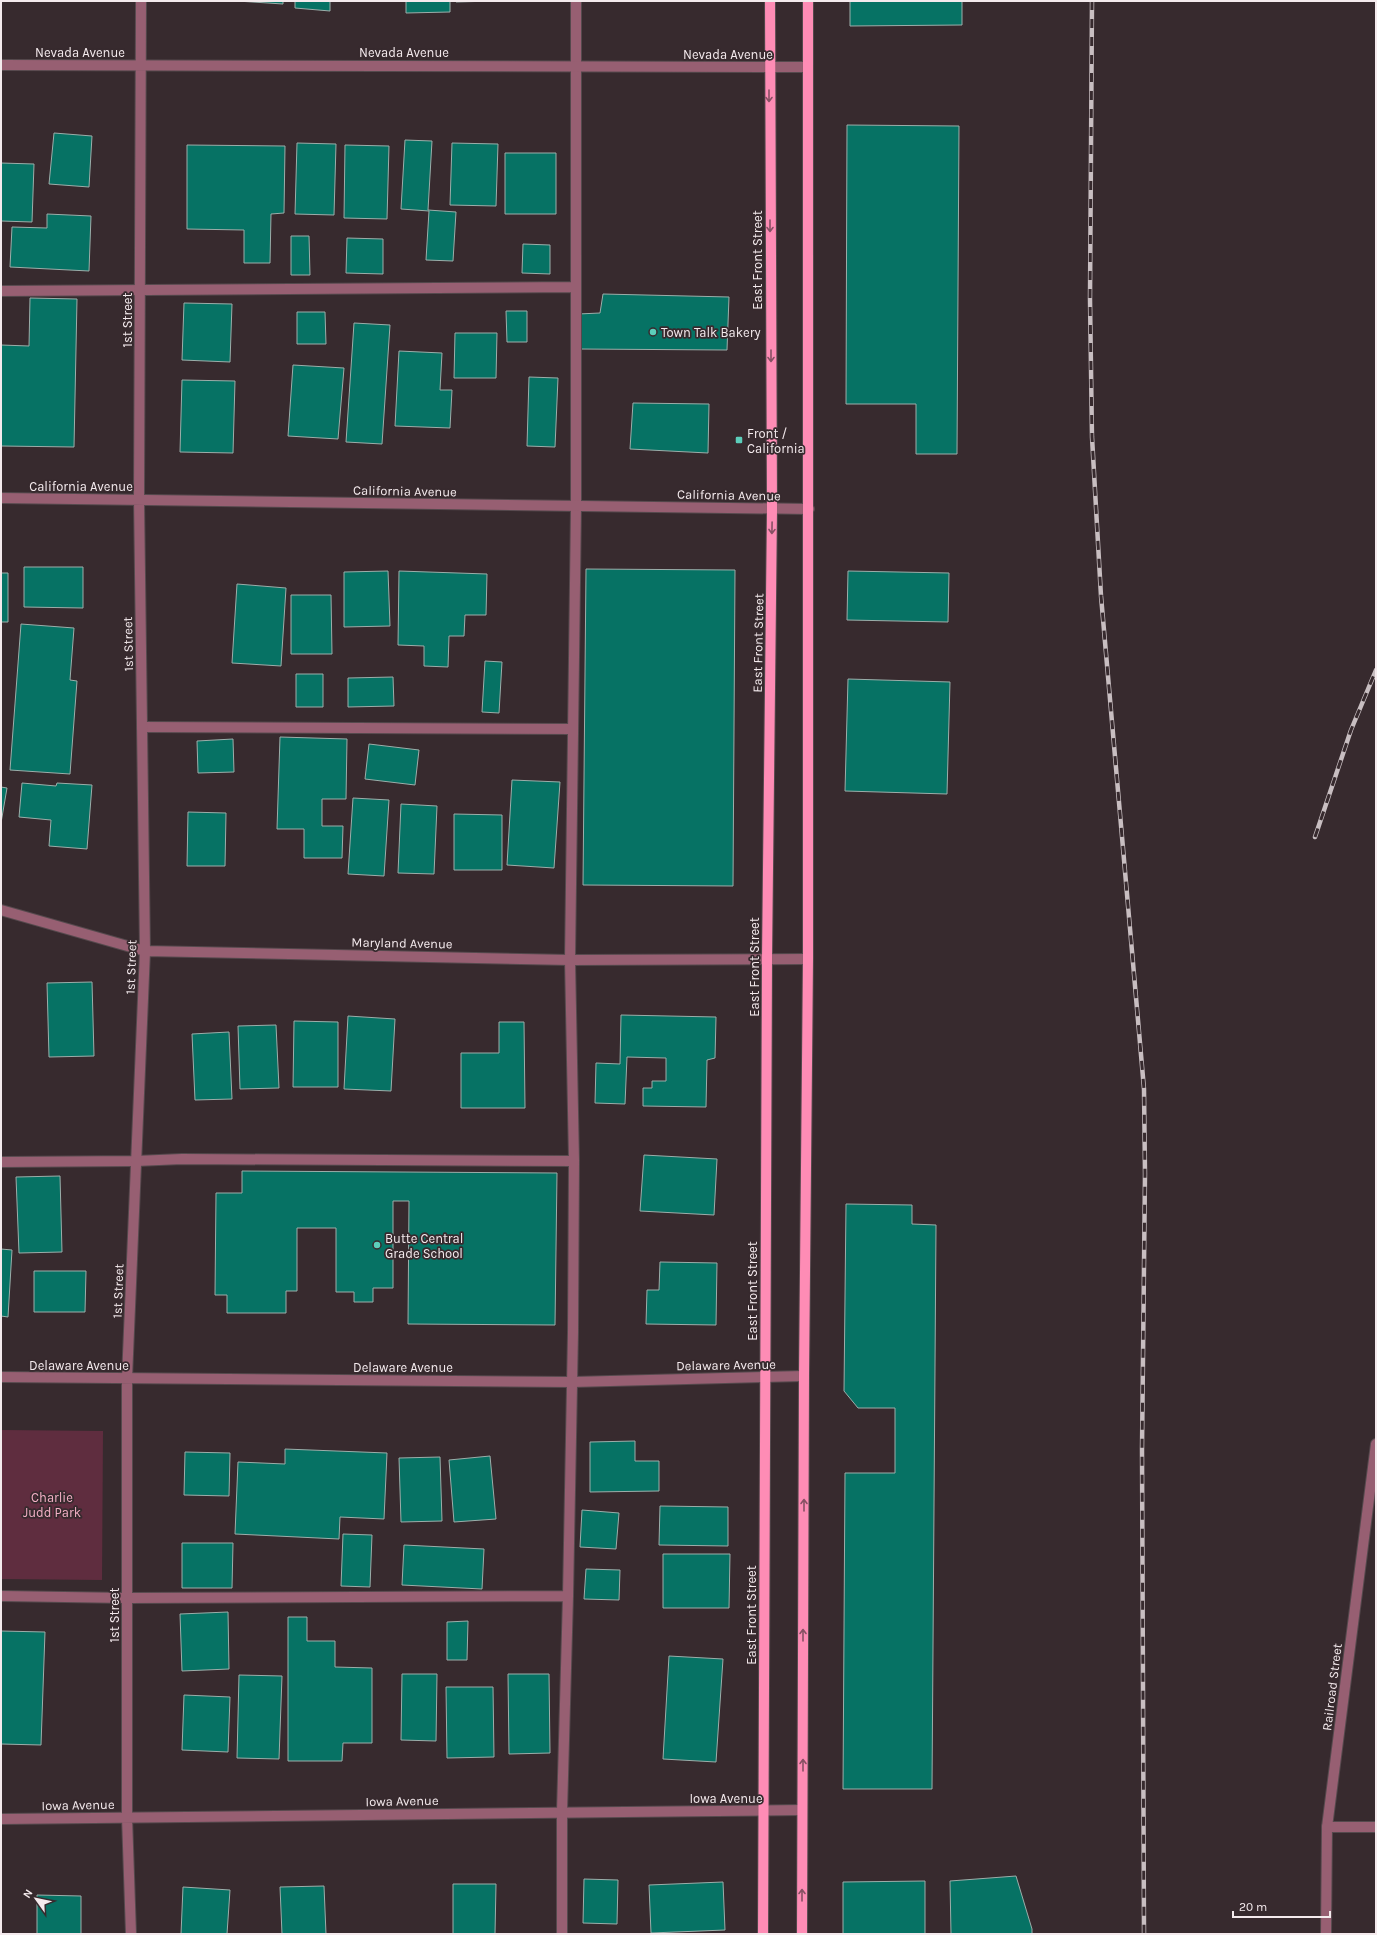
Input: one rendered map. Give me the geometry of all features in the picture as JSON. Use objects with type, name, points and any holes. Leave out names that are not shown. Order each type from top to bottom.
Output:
[{"type":"main road","name":"East Front Street","points":[[763,1934],[767,960],[772,509],[769,67],[770,1]]},
{"type":"main road","points":[[802,1934],[804,1376],[808,959],[808,1]]},
{"type":"street","name":"1st Street","points":[[131,1934],[127,1817],[127,1378],[145,951],[139,499],[141,1]]},
{"type":"street","points":[[562,1934],[562,1812],[572,1382],[574,1161],[570,960],[576,506],[576,1]]},
{"type":"street","name":"Nevada Avenue","points":[[1,65],[141,64],[808,68]]},
{"type":"street","points":[[1,291],[140,292],[576,287]]},
{"type":"street","name":"California Avenue","points":[[1,498],[809,509]]},
{"type":"street","points":[[142,727],[573,729]]},
{"type":"street","name":"Maryland Avenue","points":[[1,910],[145,951],[570,960],[808,959]]},
{"type":"street","points":[[1,1162],[136,1161],[182,1159],[574,1161]]},
{"type":"street","name":"Delaware Avenue","points":[[1,1377],[572,1382],[804,1376]]},
{"type":"street","name":"Railroad Street","points":[[1326,1934],[1327,1827],[1376,1444]]},
{"type":"street","points":[[1,1596],[127,1598],[568,1596]]},
{"type":"street","name":"Iowa Avenue","points":[[1,1819],[802,1810]]},
{"type":"street","points":[[1327,1827],[1376,1827]]},
{"type":"green space","name":"Charlie Judd Park","points":[[1,1430],[103,1431],[102,1580],[1,1579]]},
{"type":"building","points":[[237,1],[283,1],[283,4]]},
{"type":"building","points":[[295,1],[330,1],[330,11],[295,8]]},
{"type":"building","points":[[406,1],[450,1],[450,12],[406,13]]},
{"type":"building","points":[[456,1],[494,1],[456,2]]},
{"type":"building","points":[[850,1],[962,1],[962,25],[850,26]]},
{"type":"building","points":[[847,125],[959,126],[957,454],[916,454],[916,404],[846,404]]},
{"type":"building","points":[[54,133],[92,136],[89,187],[49,184]]},
{"type":"building","points":[[405,140],[432,141],[428,210],[456,212],[453,261],[426,260],[429,211],[401,209]]},
{"type":"building","points":[[297,143],[336,144],[334,215],[295,214]]},
{"type":"building","points":[[452,143],[498,144],[496,206],[450,205]]},
{"type":"building","points":[[187,145],[285,146],[284,213],[271,214],[270,263],[244,263],[244,230],[187,229]]},
{"type":"building","points":[[345,145],[389,146],[387,219],[344,218]]},
{"type":"building","points":[[505,153],[556,153],[556,214],[505,214]]},
{"type":"building","points":[[1,163],[34,164],[32,222],[1,221]]},
{"type":"building","points":[[47,214],[91,216],[89,271],[10,267],[12,227],[47,228]]},
{"type":"building","points":[[291,236],[309,236],[310,275],[291,275]]},
{"type":"building","points":[[347,238],[383,239],[383,274],[346,273]]},
{"type":"building","points":[[523,244],[550,245],[550,274],[522,273]]},
{"type":"building","name":"Town Talk Bakery","points":[[603,294],[729,297],[727,350],[579,349],[578,314],[600,313]]},
{"type":"building","points":[[30,298],[77,299],[74,447],[1,446],[1,345],[29,346]]},
{"type":"building","points":[[184,303],[232,304],[230,362],[182,360]]},
{"type":"building","points":[[506,311],[527,311],[527,342],[507,342]]},
{"type":"building","points":[[297,312],[325,312],[326,344],[297,344]]},
{"type":"building","points":[[354,323],[390,325],[382,444],[346,442]]},
{"type":"building","points":[[455,333],[497,333],[496,378],[454,378]]},
{"type":"building","points":[[399,351],[442,353],[440,390],[452,390],[450,428],[395,426]]},
{"type":"building","points":[[293,365],[344,368],[338,439],[288,436]]},
{"type":"building","points":[[529,377],[558,378],[555,447],[527,446]]},
{"type":"building","points":[[182,380],[235,381],[233,453],[180,452]]},
{"type":"building","points":[[633,403],[709,404],[708,453],[630,449]]},
{"type":"building","points":[[24,567],[83,567],[83,608],[24,607]]},
{"type":"building","points":[[586,569],[735,570],[733,886],[583,885]]},
{"type":"building","points":[[388,571],[390,626],[344,627],[344,572]]},
{"type":"building","points":[[399,571],[487,574],[486,615],[465,615],[464,636],[449,636],[448,667],[424,666],[424,646],[398,645]]},
{"type":"building","points":[[848,571],[949,573],[948,622],[847,620]]},
{"type":"building","points":[[1,573],[8,573],[8,622],[1,622]]},
{"type":"building","points":[[237,584],[286,588],[281,666],[232,663]]},
{"type":"building","points":[[291,595],[331,595],[332,654],[291,654]]},
{"type":"building","points":[[21,624],[74,628],[70,680],[77,681],[70,774],[10,770]]},
{"type":"building","points":[[485,661],[502,662],[499,713],[482,712]]},
{"type":"building","points":[[296,674],[323,674],[323,707],[296,707]]},
{"type":"building","points":[[393,677],[394,706],[348,707],[348,678]]},
{"type":"building","points":[[848,679],[950,682],[947,794],[845,791]]},
{"type":"building","points":[[280,737],[347,739],[346,799],[322,799],[322,826],[343,826],[342,858],[304,858],[304,829],[277,829]]},
{"type":"building","points":[[233,739],[234,772],[198,773],[197,741]]},
{"type":"building","points":[[369,744],[419,750],[415,785],[365,779]]},
{"type":"building","points":[[512,780],[560,782],[554,868],[507,865]]},
{"type":"building","points":[[22,783],[56,786],[57,783],[92,785],[87,849],[49,846],[51,820],[19,817]]},
{"type":"building","points":[[1,787],[7,788],[1,823]]},
{"type":"building","points":[[353,798],[389,800],[384,876],[348,874]]},
{"type":"building","points":[[401,804],[437,806],[434,874],[398,873]]},
{"type":"building","points":[[188,812],[226,813],[225,866],[187,866]]},
{"type":"building","points":[[454,814],[502,815],[502,870],[454,870]]},
{"type":"building","points":[[92,982],[94,1056],[49,1057],[47,983]]},
{"type":"building","points":[[621,1015],[716,1017],[715,1058],[707,1060],[706,1107],[643,1106],[643,1088],[652,1088],[652,1081],[666,1081],[666,1058],[627,1057],[625,1104],[595,1103],[596,1063],[620,1064]]},
{"type":"building","points":[[348,1016],[395,1019],[391,1091],[344,1089]]},
{"type":"building","points":[[294,1021],[338,1022],[338,1087],[293,1087]]},
{"type":"building","points":[[499,1022],[524,1022],[525,1108],[461,1108],[461,1053],[499,1053]]},
{"type":"building","points":[[276,1025],[279,1088],[240,1089],[238,1026]]},
{"type":"building","points":[[229,1032],[232,1099],[195,1100],[192,1034]]},
{"type":"building","points":[[644,1155],[717,1159],[714,1215],[640,1211]]},
{"type":"building","name":"Butte Central Grade School","points":[[242,1171],[557,1173],[555,1325],[408,1324],[409,1201],[393,1201],[393,1288],[373,1288],[373,1302],[354,1302],[354,1292],[336,1292],[336,1228],[297,1228],[297,1291],[286,1291],[286,1313],[227,1313],[227,1295],[215,1295],[216,1193],[242,1193]]},
{"type":"building","points":[[60,1176],[62,1252],[19,1253],[16,1177]]},
{"type":"building","points":[[846,1204],[912,1205],[912,1224],[936,1225],[932,1789],[843,1789],[845,1473],[895,1473],[895,1408],[858,1408],[844,1391]]},
{"type":"building","points":[[1,1249],[12,1250],[8,1317],[1,1316]]},
{"type":"building","points":[[660,1262],[717,1263],[716,1325],[646,1324],[647,1290],[659,1290]]},
{"type":"building","points":[[34,1271],[86,1271],[85,1312],[34,1312]]},
{"type":"building","points":[[635,1441],[635,1461],[659,1461],[659,1491],[590,1492],[590,1442]]},
{"type":"building","points":[[285,1449],[387,1453],[384,1519],[340,1517],[339,1539],[235,1534],[238,1462],[285,1464]]},
{"type":"building","points":[[185,1452],[230,1453],[229,1496],[184,1495]]},
{"type":"building","points":[[490,1456],[496,1519],[454,1522],[449,1460]]},
{"type":"building","points":[[440,1457],[442,1521],[401,1522],[399,1458]]},
{"type":"building","points":[[660,1506],[728,1507],[728,1546],[659,1545]]},
{"type":"building","points":[[582,1510],[619,1513],[616,1549],[580,1547]]},
{"type":"building","points":[[343,1534],[372,1535],[370,1587],[341,1586]]},
{"type":"building","points":[[182,1543],[233,1543],[232,1588],[182,1588]]},
{"type":"building","points":[[404,1545],[484,1549],[482,1589],[402,1585]]},
{"type":"building","points":[[663,1554],[730,1554],[729,1608],[663,1608]]},
{"type":"building","points":[[586,1569],[620,1570],[619,1600],[584,1599]]},
{"type":"building","points":[[228,1612],[229,1669],[182,1671],[180,1614]]},
{"type":"building","points":[[288,1617],[307,1617],[307,1641],[335,1641],[335,1667],[372,1668],[372,1743],[343,1743],[342,1761],[288,1761]]},
{"type":"building","points":[[468,1621],[467,1660],[447,1660],[447,1622]]},
{"type":"building","points":[[1,1631],[45,1632],[41,1745],[1,1744]]},
{"type":"building","points":[[669,1656],[723,1659],[716,1762],[663,1759]]},
{"type":"building","points":[[402,1674],[437,1674],[436,1741],[401,1740]]},
{"type":"building","points":[[508,1674],[549,1674],[550,1753],[509,1754]]},
{"type":"building","points":[[239,1675],[282,1676],[279,1759],[237,1758]]},
{"type":"building","points":[[446,1687],[493,1687],[494,1757],[447,1758]]},
{"type":"building","points":[[184,1695],[230,1697],[228,1752],[182,1750]]},
{"type":"building","points":[[1016,1876],[1032,1929],[1032,1934],[951,1934],[950,1881]]},
{"type":"building","points":[[584,1879],[618,1880],[617,1924],[583,1923]]},
{"type":"building","points":[[925,1881],[925,1934],[843,1934],[843,1882]]},
{"type":"building","points":[[723,1882],[725,1930],[651,1933],[649,1885]]},
{"type":"building","points":[[453,1884],[496,1884],[495,1934],[453,1934]]},
{"type":"building","points":[[324,1886],[326,1934],[282,1934],[280,1887]]},
{"type":"building","points":[[183,1887],[230,1890],[227,1934],[181,1934]]},
{"type":"building","points":[[37,1895],[81,1896],[81,1934],[37,1934]]},
{"type":"railway","points":[[1092,1],[1090,299],[1092,437],[1101,596],[1144,1089],[1145,1174],[1142,1449],[1144,1934]]},
{"type":"railway","points":[[1315,837],[1351,730],[1376,670]]},
{"type":"place","name":"Town Talk Bakery","points":[[653,332]]},
{"type":"place","name":"Front / California","points":[[739,440]]},
{"type":"place","name":"Butte Central Grade School","points":[[377,1245]]}]
